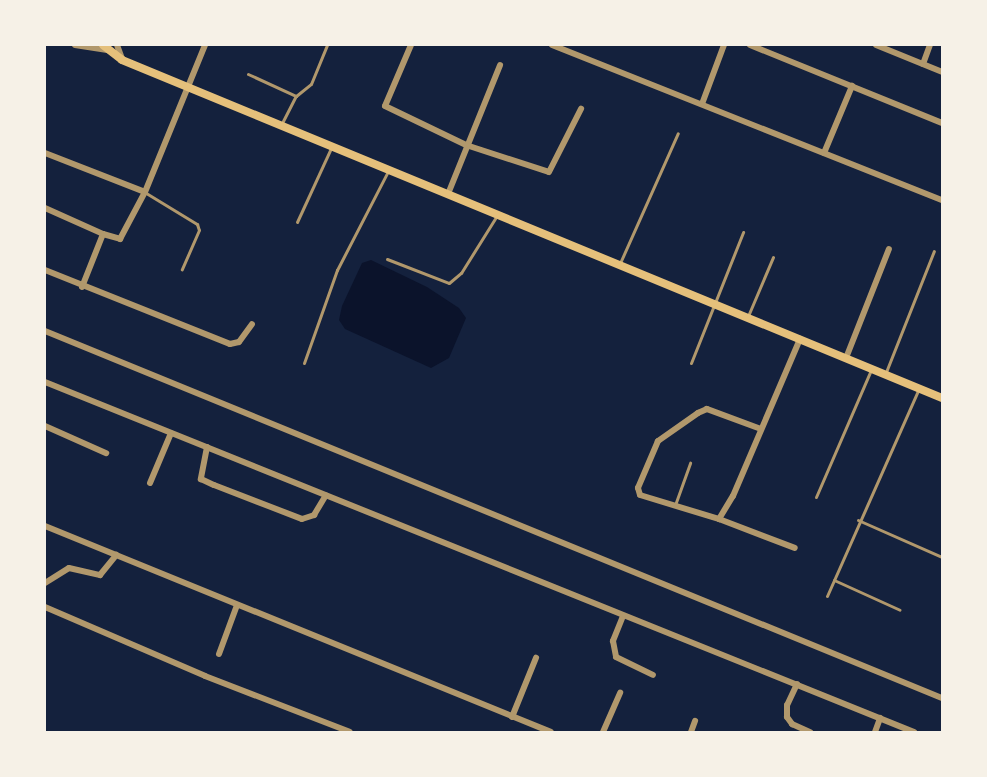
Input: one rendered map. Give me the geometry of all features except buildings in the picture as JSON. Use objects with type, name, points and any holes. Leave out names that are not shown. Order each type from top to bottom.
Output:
[{"type":"main road","points":[[104,45],[114,48],[122,60],[331,147],[498,213],[884,376],[942,398]]},
{"type":"street","points":[[75,45],[114,48]]},
{"type":"street","points":[[45,208],[103,234],[120,239],[145,192],[205,45]]},
{"type":"street","points":[[411,45],[385,106],[466,145],[549,172],[581,109]]},
{"type":"street","points":[[552,45],[942,200]]},
{"type":"street","points":[[702,104],[724,45]]},
{"type":"street","points":[[750,45],[942,123]]},
{"type":"street","points":[[876,45],[942,72]]},
{"type":"street","points":[[923,64],[930,45]]},
{"type":"street","points":[[448,194],[500,65]]},
{"type":"street","points":[[824,153],[852,86]]},
{"type":"street","points":[[45,153],[145,192]]},
{"type":"street","points":[[82,287],[103,234]]},
{"type":"street","points":[[846,358],[888,249]]},
{"type":"street","points":[[45,270],[82,287],[230,344],[239,342],[252,324]]},
{"type":"street","points":[[45,331],[942,698]]},
{"type":"street","points":[[719,519],[733,496],[800,339]]},
{"type":"street","points":[[45,382],[914,732]]},
{"type":"street","points":[[761,429],[707,409],[658,441],[638,488],[640,495],[719,519],[795,548]]},
{"type":"street","points":[[45,426],[106,453]]},
{"type":"street","points":[[150,483],[171,433]]},
{"type":"street","points":[[207,447],[201,479],[214,485],[302,519],[314,515],[327,495]]},
{"type":"street","points":[[45,526],[551,732]]},
{"type":"street","points":[[45,583],[69,568],[100,575],[116,555]]},
{"type":"street","points":[[219,654],[237,605]]},
{"type":"street","points":[[45,607],[206,676],[350,732]]},
{"type":"street","points":[[623,616],[613,641],[616,657],[653,675]]},
{"type":"street","points":[[512,717],[536,658]]},
{"type":"street","points":[[797,684],[787,705],[787,717],[792,724],[810,732]]},
{"type":"street","points":[[603,732],[620,693]]},
{"type":"street","points":[[875,732],[880,718]]},
{"type":"street","points":[[691,732],[695,721]]},
{"type":"lane","points":[[281,125],[296,96],[311,84],[327,45]]},
{"type":"lane","points":[[248,74],[296,96]]},
{"type":"lane","points":[[620,264],[678,133]]},
{"type":"lane","points":[[297,222],[331,147]]},
{"type":"lane","points":[[304,363],[337,270],[389,170]]},
{"type":"lane","points":[[145,192],[197,224],[199,230],[182,269]]},
{"type":"lane","points":[[387,259],[449,283],[461,273],[498,213]]},
{"type":"lane","points":[[692,363],[743,232]]},
{"type":"lane","points":[[884,376],[934,251]]},
{"type":"lane","points":[[748,318],[773,257]]},
{"type":"lane","points":[[816,497],[871,370]]},
{"type":"lane","points":[[827,596],[858,519],[919,389]]},
{"type":"lane","points":[[675,506],[690,463]]},
{"type":"lane","points":[[858,519],[942,557]]},
{"type":"lane","points":[[834,580],[900,610]]},
{"type":"water","points":[[371,260],[427,287],[459,308],[466,318],[449,358],[431,368],[345,329],[339,320],[342,306],[362,263]]}]
